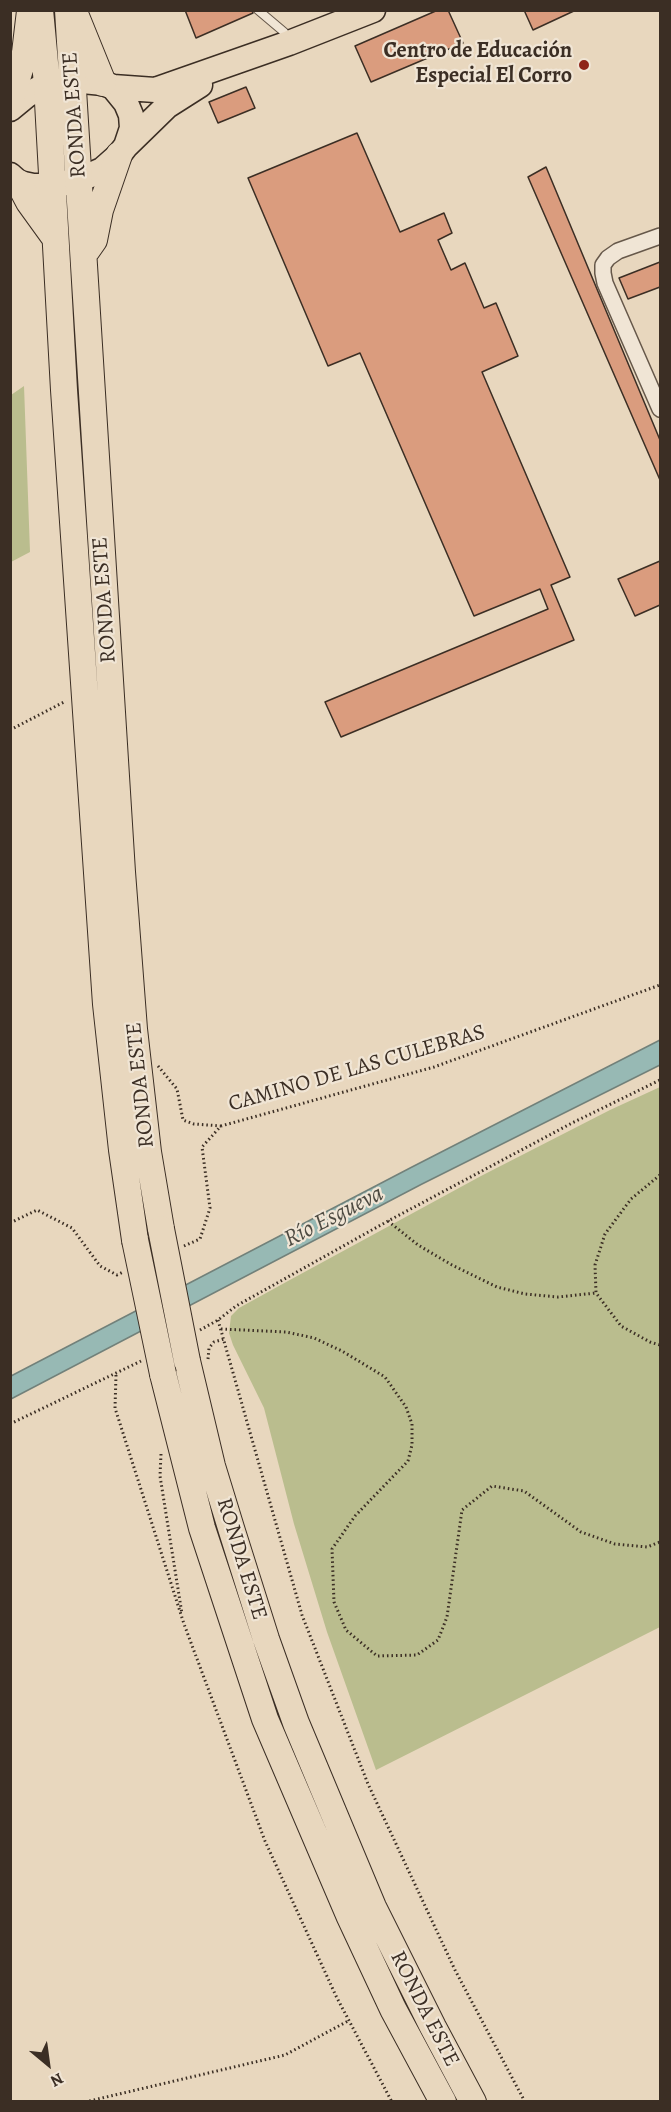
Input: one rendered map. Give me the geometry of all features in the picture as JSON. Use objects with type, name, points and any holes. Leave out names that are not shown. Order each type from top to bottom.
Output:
[{"type":"highway","points":[[11,94],[25,53],[30,10]]},
{"type":"highway","name":"RONDA ESTE","points":[[40,10],[47,84],[55,238],[106,1004],[122,1150],[135,1240],[163,1374],[202,1528],[265,1719],[349,1916],[393,2009],[443,2102]]},
{"type":"highway","name":"RONDA ESTE","points":[[68,10],[122,872],[134,1029],[148,1152],[160,1229],[197,1360],[212,1466],[266,1639],[296,1723],[373,1907],[473,2102]]},
{"type":"highway","points":[[74,10],[108,85]]},
{"type":"highway","points":[[83,255],[94,240],[100,210],[122,151]]},
{"type":"highway","points":[[15,179],[55,238]]},
{"type":"main road","points":[[11,94],[27,95],[47,84],[72,80],[155,90],[289,43],[373,10]]},
{"type":"main road","points":[[15,179],[33,186],[52,186],[79,180],[102,170],[167,106],[234,63]]},
{"type":"main road","points":[[108,85],[126,104],[131,115],[132,128],[122,151]]},
{"type":"street","points":[[660,236],[618,251],[603,265],[605,283],[660,409]]},
{"type":"lane","points":[[258,10],[284,32],[289,43]]},
{"type":"path","points":[[10,730],[64,702]]},
{"type":"path","name":"CAMINO DE LAS CULEBRAS","points":[[179,1248],[200,1239],[210,1208],[202,1147],[220,1126],[434,1067],[660,985]]},
{"type":"path","points":[[155,1062],[177,1089],[183,1120],[194,1124],[220,1126]]},
{"type":"path","points":[[525,2102],[455,1970],[360,1763],[302,1615],[218,1320],[236,1306],[388,1221],[572,1123],[660,1080]]},
{"type":"path","points":[[660,1175],[631,1199],[605,1234],[595,1265],[596,1293],[621,1326],[660,1345]]},
{"type":"path","points":[[10,1223],[37,1210],[72,1228],[100,1266],[117,1275],[127,1271]]},
{"type":"path","points":[[388,1221],[418,1245],[497,1287],[525,1294],[558,1297],[596,1293]]},
{"type":"path","points":[[221,1329],[286,1332],[314,1338],[342,1350],[384,1377],[406,1407],[412,1424],[412,1445],[408,1461],[355,1516],[332,1549],[334,1602],[346,1630],[377,1656],[417,1655],[438,1640],[447,1617],[462,1510],[492,1486],[524,1491],[581,1532],[615,1544],[647,1547],[660,1542]]},
{"type":"path","points":[[197,1360],[214,1342],[224,1339]]},
{"type":"path","points":[[10,1424],[116,1375],[115,1408],[184,1624],[265,1841],[348,2021],[392,2102]]},
{"type":"path","points":[[161,1454],[160,1476],[184,1624]]},
{"type":"path","points":[[85,2102],[285,2055],[348,2021]]},
{"type":"green space","points":[[24,386],[30,552],[11,562],[11,395]]},
{"type":"green space","points":[[660,1087],[660,1627],[376,1770],[327,1632],[294,1524],[264,1408],[229,1333],[231,1316],[239,1308],[481,1176]]},
{"type":"water","name":"Río Esgueva","points":[[660,1040],[660,1065],[422,1184],[11,1399],[11,1376]]},
{"type":"building","points":[[185,10],[252,10],[253,13],[196,38]]},
{"type":"building","points":[[438,10],[448,10],[463,43],[371,82],[355,46]]},
{"type":"building","points":[[524,10],[576,10],[533,30]]},
{"type":"building","points":[[246,87],[255,108],[218,123],[209,102]]},
{"type":"building","points":[[357,133],[400,232],[444,213],[452,233],[438,240],[451,270],[465,263],[484,308],[496,303],[518,356],[482,372],[570,577],[551,585],[574,640],[341,737],[325,702],[548,609],[540,589],[474,616],[360,353],[328,366],[248,178]]},
{"type":"building","points":[[546,167],[660,440],[660,480],[528,177]]},
{"type":"building","points":[[660,262],[660,287],[628,299],[619,278]]},
{"type":"building","points":[[660,561],[660,605],[635,616],[618,579]]},
{"type":"place","name":"Centro de Educación Especial El Corro","points":[[584,65]]}]
